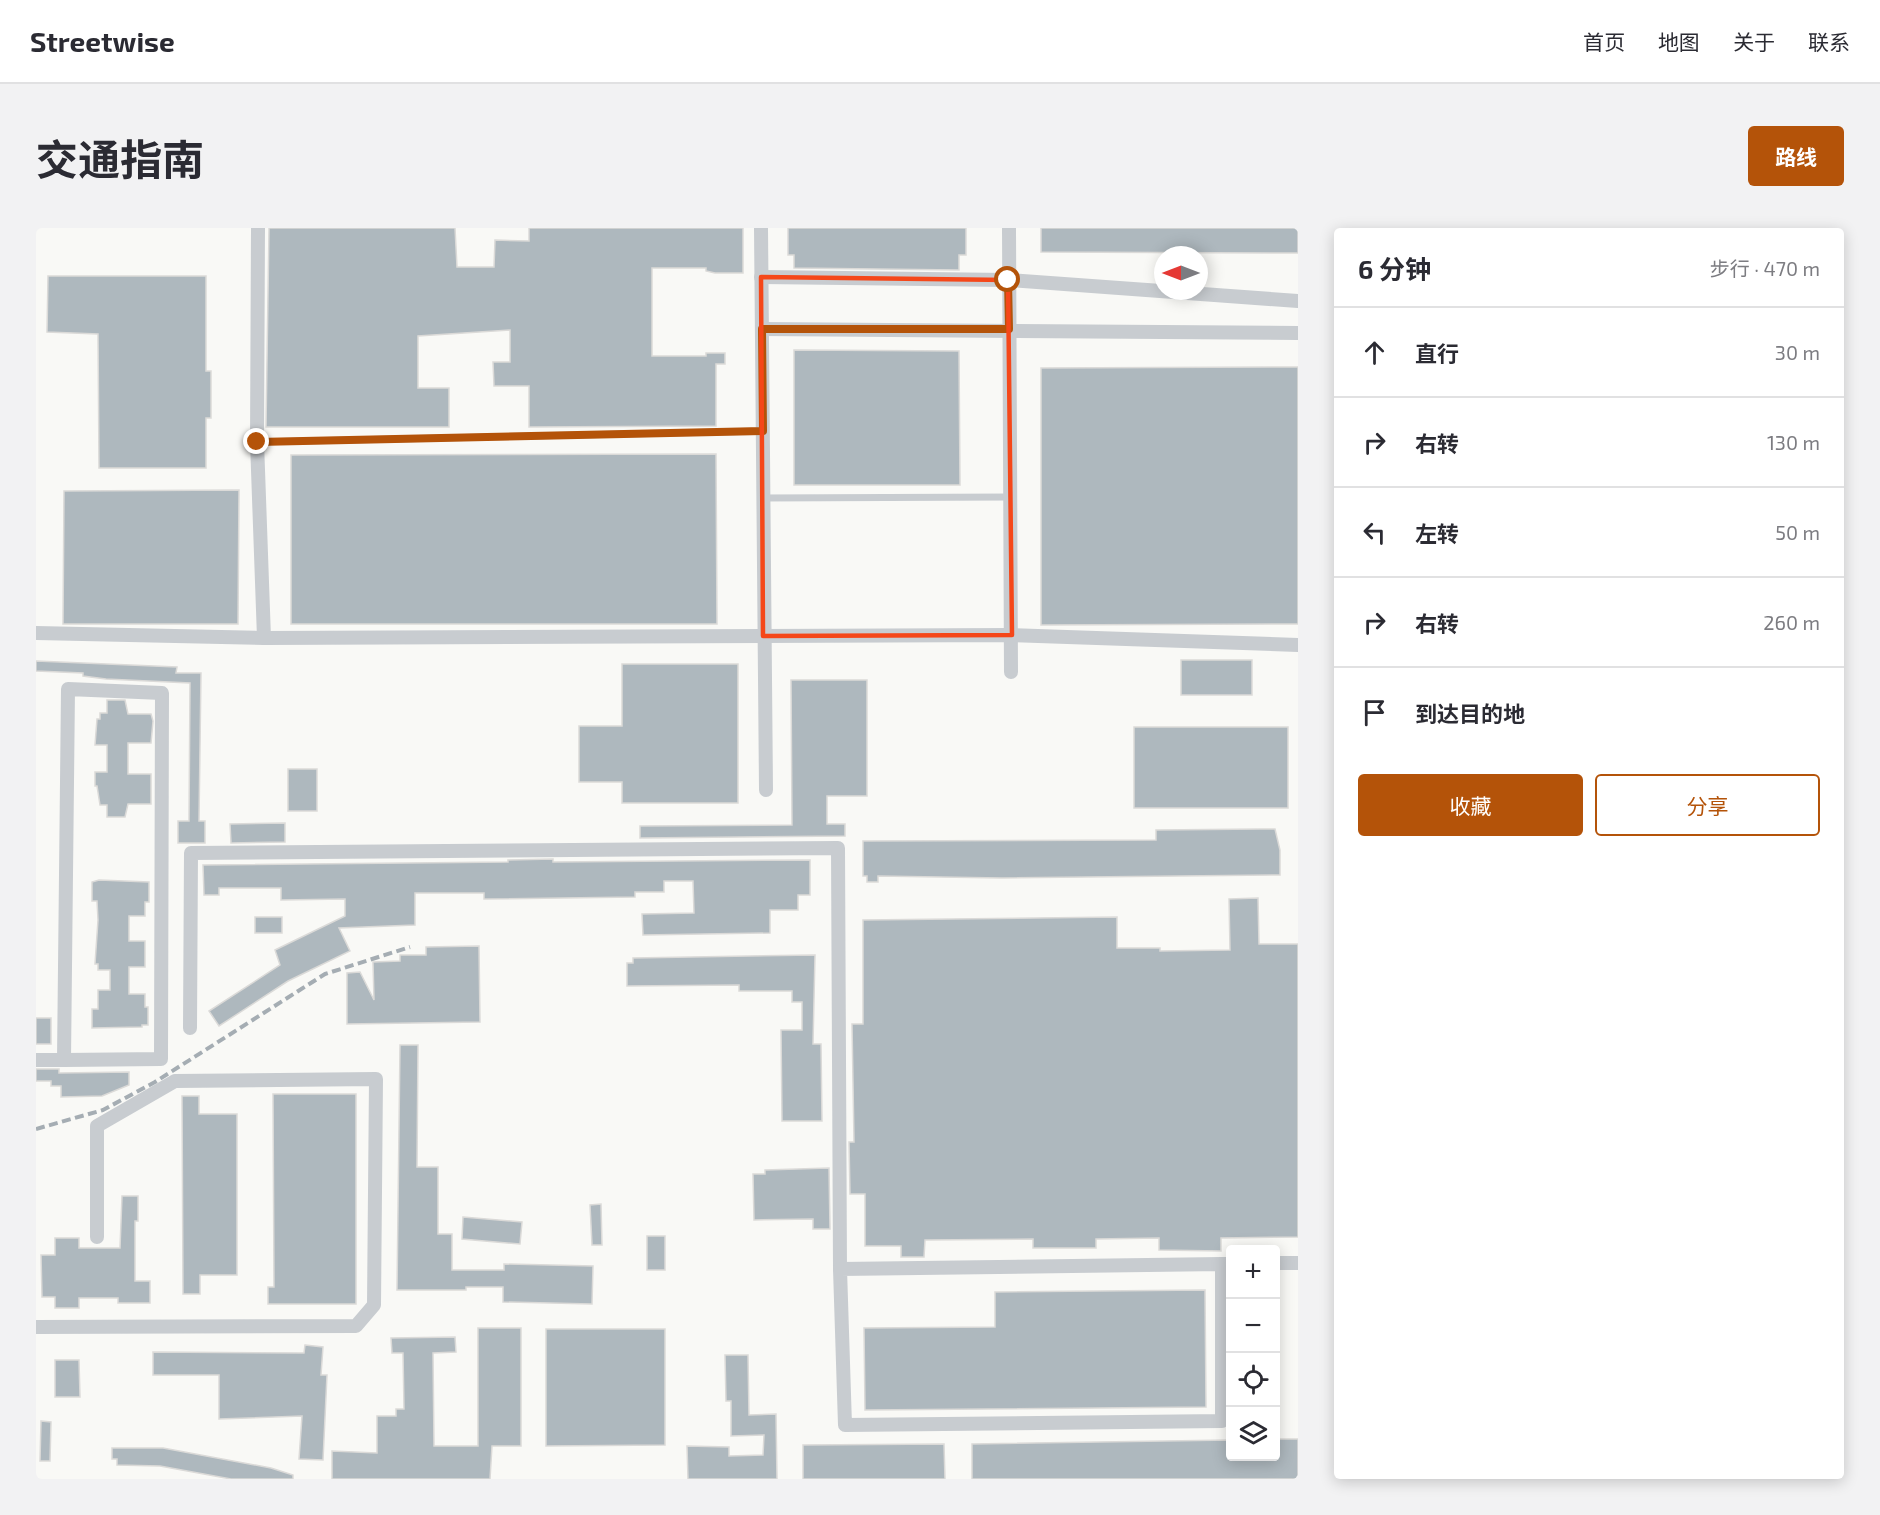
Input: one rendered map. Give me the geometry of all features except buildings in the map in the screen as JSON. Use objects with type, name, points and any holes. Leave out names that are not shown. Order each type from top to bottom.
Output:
[{"type":"street","points":[[258,228],[257,442],[264,638]]},
{"type":"street","points":[[761,228],[766,790]]},
{"type":"street","points":[[1010,228],[1008,280],[1011,672]]},
{"type":"street","points":[[761,278],[1008,280],[1298,301]]},
{"type":"street","points":[[762,329],[1009,329],[1298,333]]},
{"type":"street","points":[[36,633],[264,638],[1012,635],[1298,645]]},
{"type":"street","points":[[36,1060],[64,1060],[161,1059],[162,693],[68,689],[64,1060]]},
{"type":"street","points":[[190,1028],[191,853],[838,848],[840,1269],[845,1425],[1222,1420],[1226,1264],[840,1269]]},
{"type":"street","points":[[36,1327],[357,1326],[374,1305],[376,1079],[175,1081],[97,1126],[96,1237]]},
{"type":"street","points":[[1280,1263],[1298,1263]]},
{"type":"lane","points":[[257,442],[763,431]]},
{"type":"lane","points":[[763,498],[1011,497]]},
{"type":"highlighted area","points":[[761,277],[1008,280],[1012,635],[763,636]]},
{"type":"railway","points":[[36,1129],[103,1110],[155,1082],[325,974],[410,947]]},
{"type":"route","points":[[257,442],[763,431],[762,329],[1009,329],[1008,280]]}]
